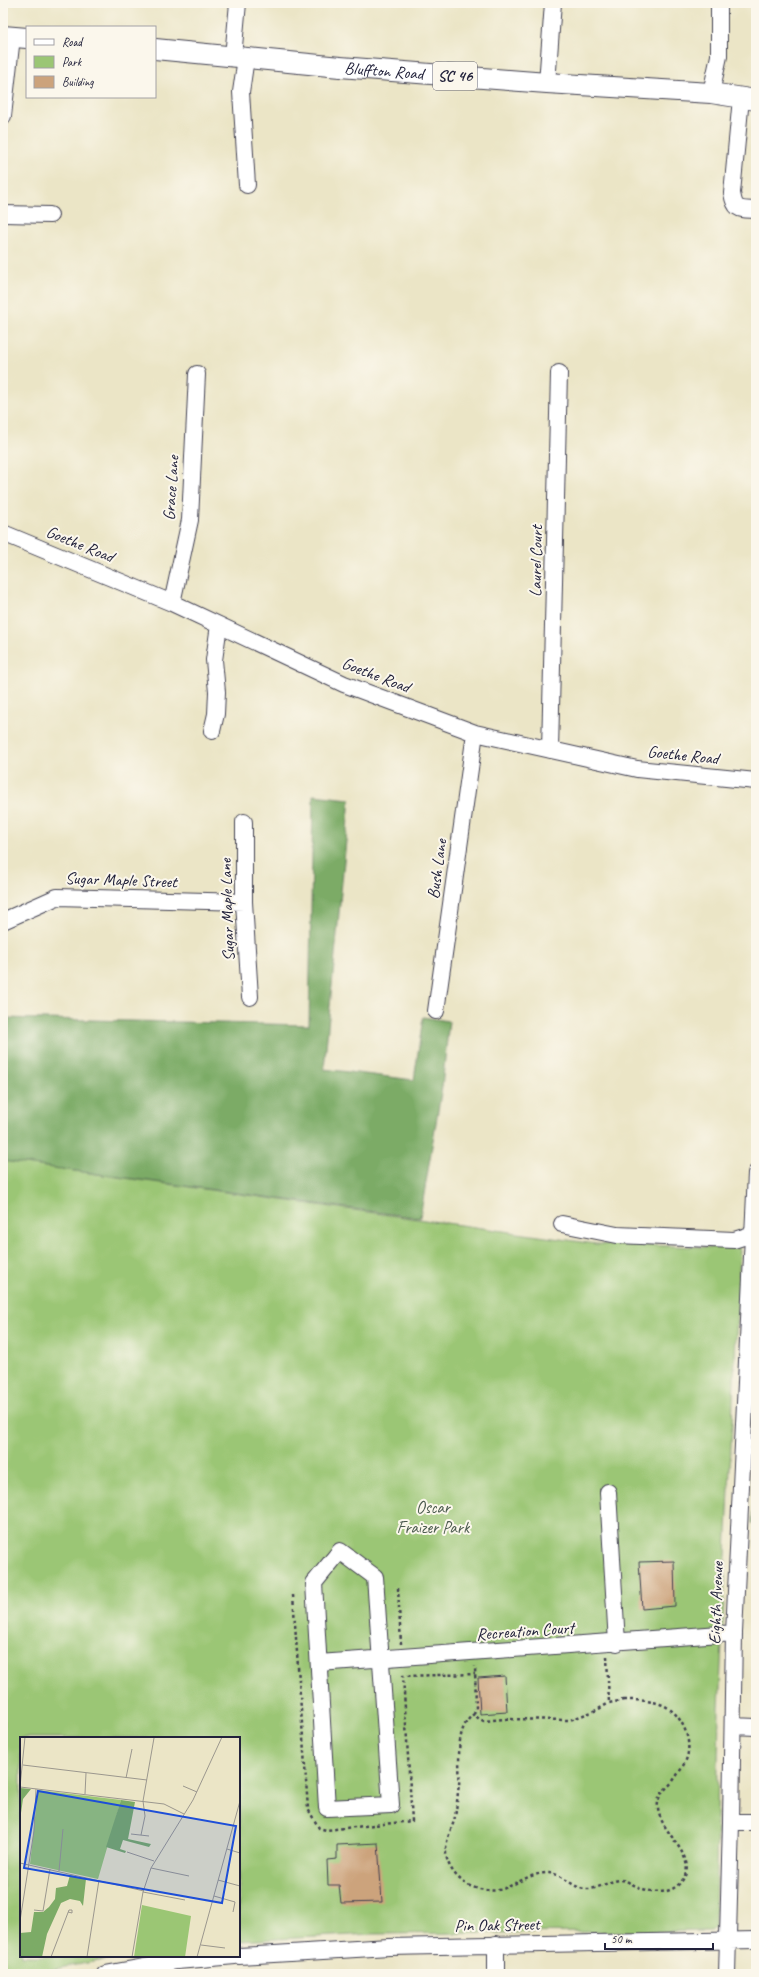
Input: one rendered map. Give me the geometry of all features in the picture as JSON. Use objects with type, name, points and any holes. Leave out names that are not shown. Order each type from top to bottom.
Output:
[{"type":"main road","name":"Bluffton Road","points":[[156,50],[547,83],[711,93],[748,99]]},
{"type":"street","points":[[238,3],[239,58],[247,185]]},
{"type":"street","points":[[547,83],[553,3]]},
{"type":"street","points":[[711,93],[719,56],[720,3]]},
{"type":"street","points":[[3,116],[14,37]]},
{"type":"street","points":[[748,99],[732,193],[734,204],[739,209],[756,210]]},
{"type":"street","points":[[3,214],[50,215]]},
{"type":"street","name":"Laurel Court","points":[[550,750],[559,373]]},
{"type":"street","name":"Grace Lane","points":[[172,603],[190,520],[197,374]]},
{"type":"street","name":"Goethe Road","points":[[3,533],[172,603],[344,684],[475,733],[637,769],[756,781]]},
{"type":"street","points":[[212,731],[216,714],[217,692],[214,660],[219,625]]},
{"type":"street","name":"Bush Lane","points":[[436,1011],[475,733]]},
{"type":"street","name":"Sugar Maple Lane","points":[[244,822],[244,902],[250,997]]},
{"type":"street","name":"Sugar Maple Street","points":[[3,920],[57,897],[244,902]]},
{"type":"street","name":"Eighth Avenue","points":[[727,1974],[734,1633],[756,1174]]},
{"type":"street","points":[[562,1224],[617,1235],[734,1240],[754,1233]]},
{"type":"street","points":[[608,1492],[612,1644]]},
{"type":"street","points":[[340,1551],[375,1577],[392,1805],[327,1808],[319,1664],[314,1583],[340,1551]]},
{"type":"street","name":"Recreation Court","points":[[319,1664],[612,1644],[734,1633]]},
{"type":"street","points":[[733,1726],[756,1727]]},
{"type":"street","points":[[731,1822],[756,1822]]},
{"type":"street","name":"Pin Oak Street","points":[[240,1956],[389,1947],[756,1940]]},
{"type":"street","points":[[496,1944],[496,1974]]},
{"type":"street","points":[[105,1974],[178,1968],[230,1957]]},
{"type":"path","points":[[293,1595],[308,1809],[313,1820],[320,1828],[326,1830],[412,1822],[402,1676],[398,1588]]},
{"type":"path","points":[[609,1703],[612,1644]]},
{"type":"path","points":[[474,1653],[476,1709],[474,1714],[463,1726],[457,1801],[446,1850],[447,1861],[463,1883],[488,1890],[502,1889],[527,1878],[548,1873],[560,1876],[576,1886],[588,1889],[620,1880],[655,1893],[672,1890],[682,1881],[687,1869],[684,1855],[662,1822],[658,1801],[664,1788],[672,1782],[684,1764],[688,1751],[688,1738],[683,1725],[662,1704],[646,1700],[624,1700],[609,1703],[597,1710],[570,1720],[484,1721],[479,1719],[474,1714]]},
{"type":"path","points":[[402,1676],[475,1674]]},
{"type":"green space","points":[[313,795],[350,799],[324,1069],[414,1080],[423,1017],[449,1021],[442,1087],[420,1218],[3,1161],[3,1018],[309,1025]]},
{"type":"green space","name":"Oscar Fraizer Park","points":[[3,1161],[596,1244],[740,1248],[719,1709],[715,1927],[710,1931],[372,1934],[240,1941],[240,1737],[20,1737],[20,1957],[121,1957],[26,1974],[3,1974]]},
{"type":"green space","points":[[756,1426],[756,1525],[752,1524]]},
{"type":"building","points":[[674,1561],[675,1606],[642,1609],[639,1562]]},
{"type":"building","points":[[505,1676],[507,1712],[480,1714],[478,1678]]},
{"type":"building","points":[[378,1843],[382,1902],[341,1903],[339,1885],[328,1885],[327,1860],[337,1859],[337,1845]]}]
